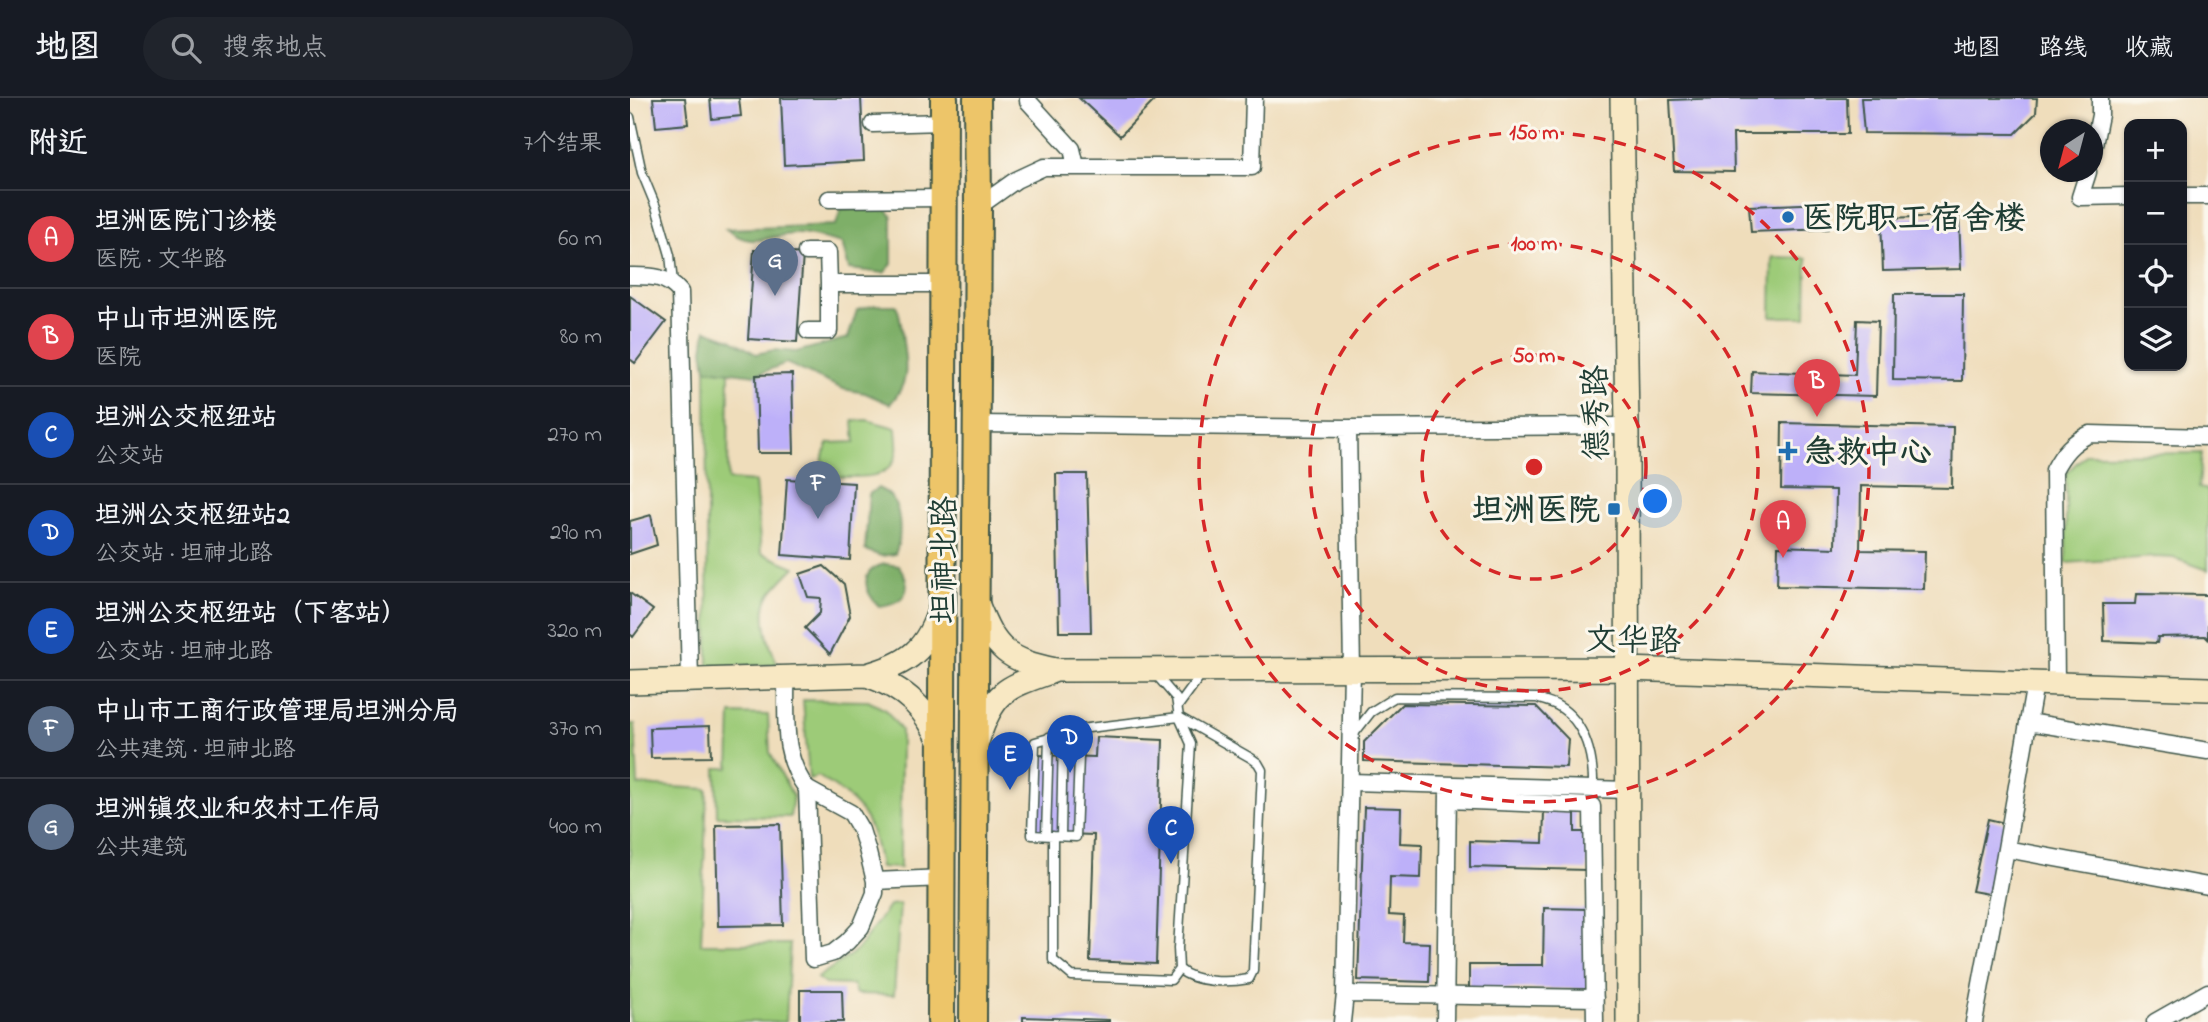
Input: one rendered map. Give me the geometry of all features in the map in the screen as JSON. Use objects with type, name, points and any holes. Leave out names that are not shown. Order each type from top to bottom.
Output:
[{"type":"main road","name":"坦神北路","points":[[973,1022],[980,105]]},
{"type":"main road","name":"坦神北路","points":[[942,1022],[944,110]]},
{"type":"street","points":[[1028,98],[1028,102],[1038,114],[1072,149],[1076,166]]},
{"type":"street","points":[[978,207],[1016,180],[1044,167],[1252,167],[1254,98]]},
{"type":"street","name":"德秀路","points":[[1622,98],[1627,426],[1628,1022]]},
{"type":"street","points":[[2097,119],[2100,98]]},
{"type":"street","points":[[873,124],[944,110]]},
{"type":"street","points":[[2085,182],[2080,197],[2124,196]]},
{"type":"street","points":[[2187,196],[2208,196]]},
{"type":"street","points":[[829,199],[944,198]]},
{"type":"street","points":[[806,252],[828,252],[829,284],[829,331],[808,331]]},
{"type":"street","points":[[630,276],[660,277],[673,283],[680,292],[690,679]]},
{"type":"street","points":[[829,284],[944,284]]},
{"type":"street","points":[[977,424],[1348,428],[1627,426]]},
{"type":"street","points":[[1342,1022],[1351,782],[1348,428]]},
{"type":"street","points":[[1974,1022],[2028,722],[2045,684],[2054,470],[2077,440],[2090,433],[2208,437]]},
{"type":"street","points":[[630,682],[867,675],[907,661],[920,648],[936,622],[944,594]]},
{"type":"street","points":[[976,601],[985,625],[1000,648],[1022,662],[1056,670]]},
{"type":"street","name":"文华路","points":[[1056,670],[1627,669],[2208,689]]},
{"type":"street","points":[[975,746],[983,723],[1003,691],[1056,670]]},
{"type":"street","points":[[867,675],[890,683],[908,694],[935,729],[943,748]]},
{"type":"street","points":[[786,677],[788,752],[798,777],[807,789],[851,813],[861,830],[875,881],[872,903],[861,927],[833,953],[813,959],[807,789]]},
{"type":"street","points":[[2028,722],[2208,751]]},
{"type":"street","points":[[1351,782],[1448,792],[1592,797],[1628,790]]},
{"type":"street","points":[[1445,1022],[1448,792]]},
{"type":"street","points":[[1592,797],[1595,1022]]},
{"type":"street","points":[[2006,849],[2208,886]]},
{"type":"street","points":[[875,881],[943,878]]},
{"type":"street","points":[[2155,1022],[2208,992]]},
{"type":"street","points":[[1345,994],[1595,998]]},
{"type":"lane","points":[[630,117],[642,173],[656,207],[670,255],[673,283]]},
{"type":"lane","points":[[1049,737],[1053,836],[1053,960],[1072,976],[1171,980],[1179,969],[1178,948],[1191,744],[1179,717],[1179,705],[1170,690],[1149,670]]},
{"type":"lane","points":[[1179,705],[1205,670]]},
{"type":"lane","points":[[1351,738],[1371,712],[1395,697],[1538,698],[1559,706],[1586,739],[1593,767],[1592,797]]},
{"type":"lane","points":[[1080,729],[1076,837],[1032,835],[1035,741],[1063,732],[1080,729],[1179,717],[1251,758],[1262,770],[1253,971],[1249,979],[1239,981],[1187,976],[1179,969]]},
{"type":"lane","points":[[1053,836],[1063,732]]},
{"type":"green space","points":[[841,208],[887,209],[892,217],[892,264],[884,273],[849,269],[842,243],[797,234],[753,240],[736,236],[726,229],[836,225]]},
{"type":"green space","points":[[1772,257],[1807,258],[1806,317],[1771,317]]},
{"type":"green space","points":[[875,305],[896,305],[901,323],[905,375],[901,389],[890,404],[865,393],[843,389],[786,363],[756,375],[706,369],[703,350],[706,330],[731,339],[756,354],[774,350],[796,352],[848,338],[857,310]]},
{"type":"green space","points":[[706,369],[729,371],[728,480],[755,482],[761,553],[795,567],[772,592],[766,604],[766,631],[778,665],[708,667]]},
{"type":"green space","points":[[867,420],[896,428],[897,448],[894,462],[888,469],[870,476],[829,477],[823,460],[829,443],[855,442],[853,421]]},
{"type":"green space","points":[[2202,453],[2199,488],[2208,490],[2208,570],[2174,558],[2155,557],[2066,563],[2066,473],[2086,454]]},
{"type":"green space","points":[[878,488],[893,499],[896,506],[900,531],[895,554],[881,556],[865,550],[869,494]]},
{"type":"green space","points":[[885,564],[899,566],[907,588],[905,594],[895,602],[879,606],[870,594],[866,582],[871,571]]},
{"type":"green space","points":[[803,700],[868,701],[886,710],[901,730],[900,868],[880,867],[873,835],[855,803],[818,776],[809,779]]},
{"type":"green space","points":[[731,714],[768,715],[770,753],[793,796],[790,817],[717,816],[716,768],[729,768]]},
{"type":"green space","points":[[630,724],[635,724],[638,785],[707,789],[701,944],[790,944],[786,1022],[630,1022]]},
{"type":"green space","points":[[900,904],[894,995],[856,994],[853,985],[825,984],[817,978],[856,951],[890,905]]},
{"type":"building","points":[[653,98],[685,98],[688,124],[656,127]]},
{"type":"building","points":[[710,98],[739,98],[741,116],[712,119]]},
{"type":"building","points":[[781,98],[861,98],[864,161],[784,165]]},
{"type":"building","points":[[1079,98],[1157,98],[1120,136]]},
{"type":"building","points":[[1847,98],[1848,134],[1733,134],[1734,172],[1674,171],[1670,100]]},
{"type":"building","points":[[1861,98],[2037,98],[2036,113],[2015,134],[1864,133]]},
{"type":"building","name":"医院职工宿舍楼","points":[[1826,203],[1828,229],[1751,232],[1749,206]]},
{"type":"building","points":[[1959,216],[1961,269],[1883,271],[1881,218]]},
{"type":"building","points":[[754,250],[803,254],[797,342],[748,339]]},
{"type":"building","points":[[1894,294],[1963,294],[1962,381],[1893,380]]},
{"type":"building","points":[[630,296],[666,322],[635,363],[630,359]]},
{"type":"building","points":[[1857,320],[1878,321],[1876,396],[1751,393],[1752,371],[1855,375]]},
{"type":"building","points":[[792,374],[794,453],[758,453],[756,375]]},
{"type":"building","points":[[1782,423],[1953,427],[1952,488],[1861,486],[1860,550],[1925,551],[1924,589],[1777,586],[1778,546],[1835,548],[1836,490],[1781,489]]},
{"type":"building","points":[[1056,474],[1087,474],[1091,632],[1059,632]]},
{"type":"building","points":[[787,479],[854,483],[850,560],[782,555]]},
{"type":"building","points":[[651,515],[657,545],[630,554],[630,521]]},
{"type":"building","points":[[824,566],[844,584],[850,616],[830,654],[805,628],[820,613],[821,598],[808,597],[800,574]]},
{"type":"building","points":[[630,593],[653,610],[633,637],[630,634]]},
{"type":"building","points":[[2136,594],[2208,595],[2208,639],[2205,636],[2158,637],[2157,643],[2104,641],[2103,604],[2135,604]]},
{"type":"building","points":[[1402,704],[1536,706],[1568,739],[1566,767],[1364,761],[1364,742]]},
{"type":"building","points":[[710,726],[711,757],[651,758],[650,728]]},
{"type":"building","points":[[1096,737],[1163,740],[1156,964],[1090,961],[1094,835],[1035,833],[1038,755],[1095,757]]},
{"type":"building","points":[[1364,807],[1401,808],[1400,843],[1422,844],[1421,878],[1390,877],[1389,915],[1404,916],[1403,942],[1430,943],[1429,982],[1358,980]]},
{"type":"building","points":[[1544,811],[1575,812],[1575,832],[1588,832],[1587,870],[1470,867],[1470,841],[1543,843]]},
{"type":"building","points":[[1988,819],[2005,823],[1989,894],[1972,891]]},
{"type":"building","points":[[780,824],[783,925],[718,926],[716,825]]},
{"type":"building","points":[[1544,908],[1588,909],[1587,989],[1469,988],[1469,965],[1543,965]]},
{"type":"building","points":[[800,990],[842,990],[843,1022],[800,1022]]},
{"type":"building","points":[[1023,1017],[1109,1020],[1109,1022],[1023,1022]]},
{"type":"place","name":"医院职工宿舍楼","points":[[1788,217]]},
{"type":"place","name":"坦洲镇农业和农村工作局","points":[[775,296]]},
{"type":"place","name":"中山市坦洲医院","points":[[1817,417]]},
{"type":"place","name":"急救中心","points":[[1788,451]]},
{"type":"place","name":"坦洲医院","points":[[1614,509]]},
{"type":"place","name":"中山市工商行政管理局坦洲分局","points":[[818,519]]},
{"type":"place","name":"坦洲医院门诊楼","points":[[1783,558]]},
{"type":"place","name":"坦洲公交枢纽站2","points":[[1070,773]]},
{"type":"place","name":"坦洲公交枢纽站（下客站）","points":[[1010,790]]},
{"type":"place","name":"坦洲公交枢纽站","points":[[1171,864]]}]
